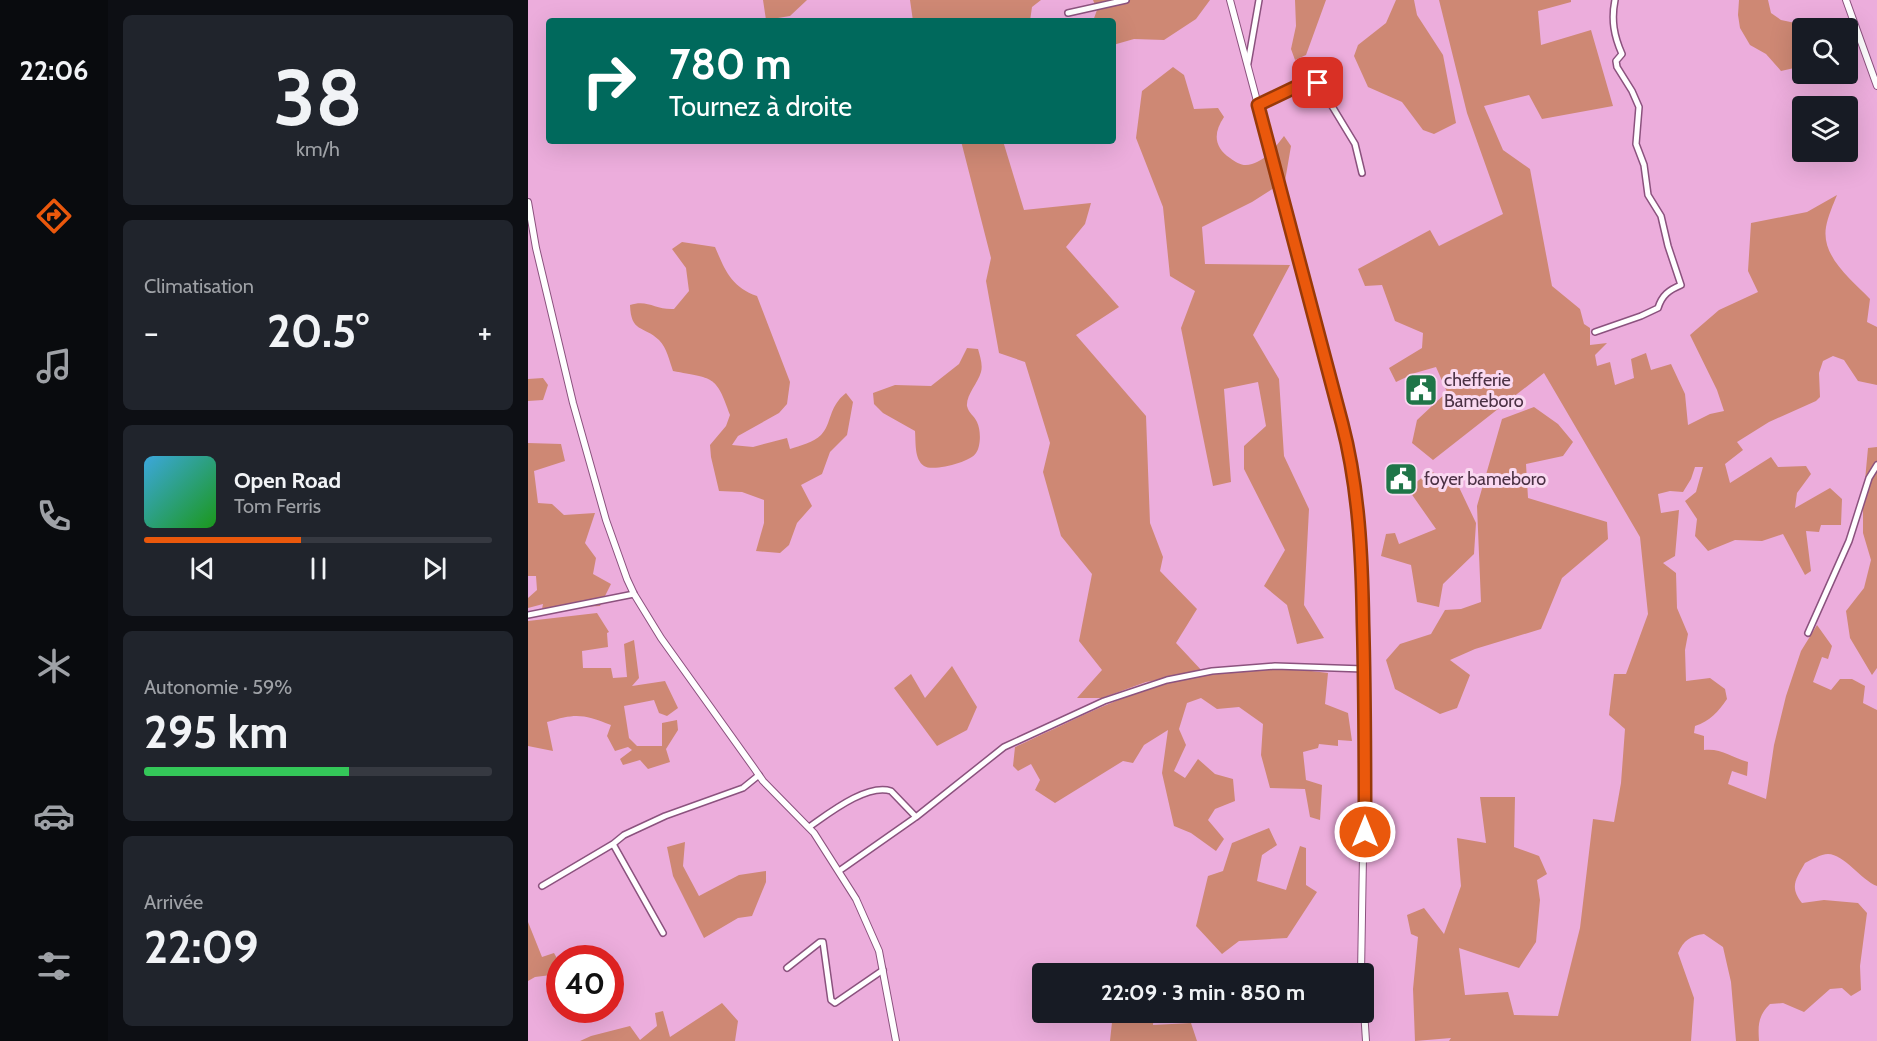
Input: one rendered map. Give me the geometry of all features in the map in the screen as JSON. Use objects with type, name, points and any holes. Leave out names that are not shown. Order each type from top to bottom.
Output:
[{"type":"street","points":[[1068,13],[1126,0]]},
{"type":"street","points":[[1230,0],[1349,452],[1359,540],[1364,669],[1365,832],[1361,963]]},
{"type":"street","points":[[1248,65],[1259,0]]},
{"type":"street","points":[[1595,332],[1658,308],[1668,291],[1681,285],[1661,216],[1648,195],[1644,165],[1636,144],[1639,107],[1617,67],[1616,61],[1622,54],[1615,39],[1612,16],[1615,0]]},
{"type":"street","points":[[1846,0],[1877,86]]},
{"type":"street","points":[[1258,105],[1304,83],[1318,83],[1355,144],[1362,173]]},
{"type":"street","points":[[528,202],[536,248],[573,403],[606,520],[627,579],[662,638],[759,775],[809,827],[856,899],[872,931],[883,970],[896,1041]]},
{"type":"street","points":[[1808,633],[1849,542],[1869,478],[1877,465]]},
{"type":"street","points":[[528,615],[634,594]]},
{"type":"street","points":[[839,871],[916,817],[1004,747],[1104,701],[1144,687],[1201,673],[1275,666],[1364,669]]},
{"type":"street","points":[[542,886],[613,844],[624,835],[665,816],[743,788],[759,775]]},
{"type":"street","points":[[809,827],[872,791],[891,791],[916,817]]},
{"type":"street","points":[[613,844],[663,933]]},
{"type":"street","points":[[787,968],[823,942],[831,1000],[835,1003],[883,970]]},
{"type":"street","points":[[1365,1023],[1366,1041]]},
{"type":"shaded area","points":[[763,0],[807,0],[790,16],[766,18]]},
{"type":"shaded area","points":[[910,0],[1041,0],[1032,7],[1030,18],[913,18]]},
{"type":"shaded area","points":[[1093,0],[1210,0],[1196,19],[1164,40],[1134,39],[1116,44],[1116,18],[1094,18],[1097,10]]},
{"type":"shaded area","points":[[1295,0],[1326,0],[1306,55],[1295,60],[1291,49],[1296,26]]},
{"type":"shaded area","points":[[1396,0],[1414,0],[1417,15],[1443,55],[1456,123],[1434,134],[1423,130],[1402,102],[1368,87],[1354,56],[1358,45],[1386,23]]},
{"type":"shaded area","points":[[1439,0],[1571,0],[1571,2],[1538,11],[1541,45],[1591,30],[1613,106],[1542,119],[1529,95],[1484,106],[1503,150],[1530,169],[1552,286],[1580,309],[1584,324],[1590,328],[1590,345],[1607,343],[1595,355],[1597,366],[1610,362],[1615,385],[1634,378],[1631,359],[1646,353],[1651,370],[1671,364],[1685,394],[1688,425],[1710,414],[1724,411],[1717,390],[1690,335],[1719,310],[1758,292],[1748,271],[1751,223],[1807,212],[1837,195],[1826,227],[1828,248],[1839,267],[1870,299],[1867,322],[1877,327],[1877,385],[1858,381],[1844,360],[1833,356],[1823,361],[1819,373],[1820,397],[1816,401],[1769,422],[1737,442],[1743,450],[1725,464],[1730,483],[1771,457],[1778,467],[1806,466],[1811,474],[1797,493],[1795,508],[1830,488],[1842,499],[1841,525],[1821,525],[1819,532],[1806,531],[1811,571],[1805,575],[1783,534],[1762,541],[1735,540],[1708,551],[1695,536],[1697,519],[1685,501],[1696,492],[1703,467],[1695,467],[1683,492],[1670,491],[1658,494],[1661,513],[1679,510],[1675,556],[1663,563],[1676,573],[1677,608],[1688,634],[1685,650],[1686,681],[1710,678],[1725,689],[1727,699],[1713,716],[1695,726],[1694,733],[1704,736],[1704,750],[1721,752],[1748,762],[1747,776],[1732,771],[1728,784],[1766,799],[1774,745],[1786,696],[1801,651],[1817,625],[1832,646],[1828,659],[1822,657],[1813,682],[1831,690],[1840,679],[1852,679],[1865,686],[1863,703],[1877,710],[1877,886],[1840,858],[1828,854],[1805,863],[1795,883],[1796,892],[1802,903],[1824,900],[1858,903],[1867,913],[1860,966],[1861,990],[1851,996],[1842,988],[1830,989],[1804,1012],[1783,1003],[1770,1004],[1760,1021],[1759,1041],[1736,1041],[1731,982],[1723,947],[1704,934],[1688,939],[1678,953],[1694,998],[1691,1041],[1449,1041],[1451,1038],[1415,1041],[1413,989],[1418,937],[1411,934],[1407,915],[1424,908],[1444,934],[1461,886],[1457,838],[1486,843],[1480,797],[1515,797],[1514,847],[1539,856],[1547,874],[1537,880],[1540,900],[1536,942],[1519,968],[1459,948],[1465,995],[1508,992],[1514,1015],[1558,1016],[1580,928],[1593,819],[1614,822],[1621,783],[1625,729],[1609,715],[1614,674],[1626,674],[1648,614],[1640,537],[1544,373],[1433,460],[1412,443],[1417,420],[1447,392],[1436,367],[1396,382],[1389,368],[1422,348],[1423,333],[1395,321],[1382,285],[1365,286],[1358,269],[1430,230],[1439,246],[1503,214],[1467,113]]},
{"type":"shaded area","points":[[1739,0],[1768,0],[1771,13],[1781,20],[1792,22],[1792,68],[1781,71],[1766,54],[1750,45],[1740,28]]},
{"type":"shaded area","points":[[1173,67],[1184,75],[1194,109],[1218,108],[1224,117],[1218,129],[1218,144],[1233,160],[1246,165],[1257,162],[1270,152],[1284,136],[1291,146],[1285,181],[1252,202],[1202,227],[1205,264],[1290,265],[1253,335],[1279,379],[1284,456],[1309,509],[1304,605],[1324,638],[1297,644],[1287,605],[1264,586],[1285,550],[1244,469],[1244,446],[1266,426],[1258,382],[1224,389],[1231,482],[1213,486],[1181,328],[1195,291],[1170,276],[1163,207],[1136,138],[1142,91]]},
{"type":"shaded area","points":[[962,144],[1004,144],[1024,210],[1091,203],[1085,224],[1066,247],[1119,307],[1076,335],[1146,416],[1150,523],[1163,557],[1160,571],[1197,609],[1176,643],[1203,672],[1146,682],[1102,698],[1077,698],[1102,670],[1079,641],[1092,574],[1061,536],[1043,472],[1050,443],[1025,362],[999,353],[986,281],[991,258]]},
{"type":"shaded area","points":[[682,242],[715,247],[735,283],[757,296],[790,382],[787,404],[779,413],[738,436],[732,445],[753,447],[787,438],[790,449],[802,445],[821,435],[840,398],[846,393],[853,402],[847,435],[830,452],[822,474],[801,485],[812,506],[797,523],[789,545],[780,553],[756,551],[764,523],[764,500],[742,492],[719,491],[710,445],[726,426],[730,415],[721,392],[716,385],[705,378],[673,371],[662,343],[635,324],[631,314],[630,305],[636,303],[674,309],[689,291],[686,268],[672,249]]},
{"type":"shaded area","points":[[967,348],[978,349],[981,363],[981,372],[967,402],[969,411],[978,425],[980,438],[978,450],[967,460],[952,465],[929,468],[921,463],[917,455],[915,431],[883,413],[874,404],[873,393],[895,385],[931,386],[959,364]]},
{"type":"shaded area","points":[[543,378],[548,385],[543,400],[528,401],[528,379]]},
{"type":"shaded area","points":[[1534,407],[1558,424],[1573,442],[1563,456],[1526,464],[1528,498],[1607,522],[1608,539],[1562,578],[1541,629],[1475,649],[1450,660],[1470,675],[1457,708],[1440,714],[1395,689],[1386,660],[1400,644],[1431,634],[1445,610],[1461,609],[1481,602],[1477,506],[1502,419]]},
{"type":"shaded area","points":[[528,443],[561,444],[565,461],[534,471],[538,503],[552,504],[564,515],[595,513],[585,543],[596,558],[593,574],[611,584],[600,606],[542,609],[543,604],[528,608],[528,598],[537,590],[536,576],[528,576]]},
{"type":"shaded area","points":[[1877,447],[1877,668],[1872,675],[1850,638],[1846,611],[1864,588],[1871,560],[1863,533],[1863,502],[1868,448]]},
{"type":"shaded area","points":[[1430,471],[1457,483],[1476,523],[1474,554],[1443,584],[1439,607],[1417,602],[1411,565],[1381,556],[1386,534],[1395,533],[1399,544],[1436,529],[1408,489]]},
{"type":"shaded area","points":[[597,613],[609,632],[607,633],[608,647],[582,651],[583,668],[611,668],[613,678],[627,677],[624,644],[634,640],[639,678],[632,686],[665,681],[678,708],[667,716],[659,713],[654,700],[624,706],[629,738],[637,746],[662,746],[662,723],[677,720],[678,730],[666,749],[670,762],[648,769],[640,760],[623,765],[620,759],[632,750],[628,747],[615,751],[607,736],[611,725],[579,716],[547,722],[553,751],[528,746],[528,621]]},
{"type":"shaded area","points":[[952,666],[977,707],[967,730],[937,746],[894,688],[911,674],[925,698]]},
{"type":"shaded area","points":[[1257,670],[1303,670],[1328,673],[1325,704],[1348,713],[1352,741],[1338,740],[1338,746],[1319,744],[1318,748],[1303,752],[1306,780],[1322,785],[1320,820],[1310,817],[1305,789],[1270,788],[1261,755],[1263,724],[1239,707],[1217,709],[1201,698],[1187,703],[1179,729],[1186,745],[1174,771],[1185,778],[1198,759],[1215,774],[1233,779],[1235,801],[1215,809],[1208,820],[1224,839],[1216,851],[1191,833],[1174,826],[1162,773],[1168,730],[1144,745],[1133,763],[1123,761],[1055,803],[1035,790],[1040,780],[1031,764],[1018,771],[1013,766],[1015,747],[1130,695],[1191,677]]},
{"type":"shaded area","points":[[1269,828],[1277,845],[1262,855],[1257,881],[1286,890],[1300,846],[1306,848],[1306,885],[1317,892],[1287,938],[1239,941],[1222,954],[1196,926],[1208,876],[1223,871],[1232,843]]},
{"type":"shaded area","points":[[685,842],[683,866],[699,896],[739,875],[766,871],[766,882],[752,916],[738,918],[704,938],[673,876],[667,847]]},
{"type":"shaded area","points":[[528,922],[542,957],[546,956],[546,976],[535,977],[528,981]]},
{"type":"shaded area","points":[[722,1003],[738,1021],[735,1041],[580,1041],[630,1026],[640,1040],[657,1026],[655,1013],[663,1011],[670,1037]]},
{"type":"shaded area","points":[[1112,1023],[1153,1023],[1153,1025],[1191,1023],[1197,1041],[1110,1041]]},
{"type":"place","name":"chefferie Bameboro","points":[[1421,390]]},
{"type":"place","name":"foyer bameboro","points":[[1401,479]]},
{"type":"route","points":[[1318,83],[1304,83],[1258,105],[1352,466],[1363,606],[1365,832]]}]
